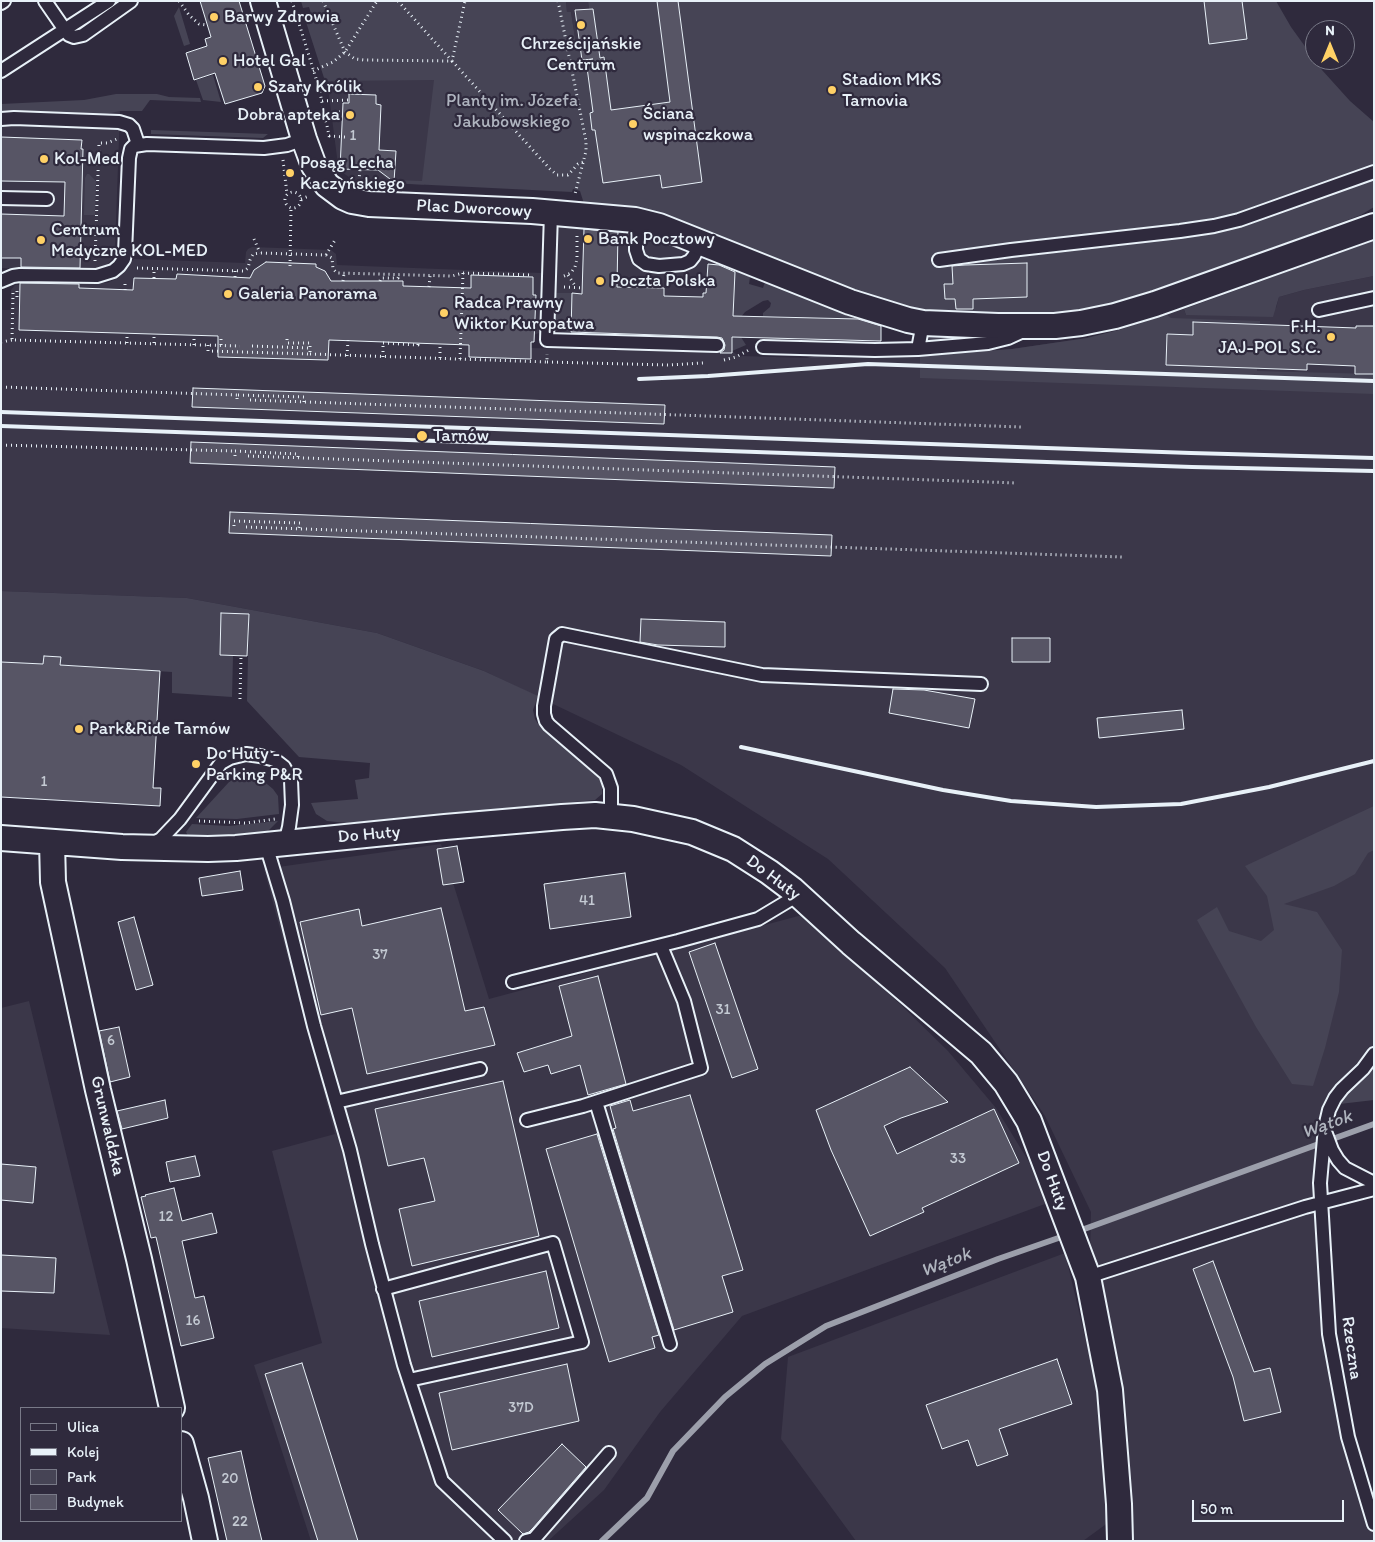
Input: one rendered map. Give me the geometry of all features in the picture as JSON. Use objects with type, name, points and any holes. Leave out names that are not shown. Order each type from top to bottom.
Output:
[{"type":"street","name":"Plac Dworcowy","points":[[263,1],[304,139],[314,166],[327,185],[339,195],[352,201],[369,204],[551,213],[580,209],[619,218],[639,220],[659,226],[850,302],[923,323],[971,326],[1055,326],[1114,316],[1155,304],[1374,226]]},
{"type":"street","name":"Do Huty","points":[[1,838],[122,847],[208,849],[553,818],[595,816],[633,818],[692,832],[733,849],[769,872],[798,895],[851,943],[981,1052],[1006,1083],[1029,1121],[1088,1277],[1110,1390],[1120,1541]]},
{"type":"street","name":"Grunwaldzka","points":[[52,842],[52,882],[172,1407]]},
{"type":"street","points":[[182,1448],[196,1498],[205,1541]]},
{"type":"lane","points":[[45,1],[64,30],[74,37],[83,35],[131,1]]},
{"type":"lane","points":[[1,71],[109,1]]},
{"type":"lane","points":[[1,119],[119,122],[129,125],[133,129],[138,144]]},
{"type":"lane","points":[[1,281],[20,275],[97,276],[113,271],[119,266],[124,259],[125,253],[130,153],[134,146],[138,144],[264,148],[286,145],[304,139]]},
{"type":"lane","points":[[939,260],[1214,226],[1239,220],[1374,172]]},
{"type":"lane","points":[[1,198],[47,199]]},
{"type":"lane","points":[[551,213],[547,340],[717,345]]},
{"type":"lane","points":[[639,220],[636,250],[638,259],[646,264],[659,266],[683,264],[690,261],[700,243]]},
{"type":"lane","points":[[1319,310],[1374,298]]},
{"type":"lane","points":[[918,349],[923,323]]},
{"type":"lane","points":[[762,347],[875,350],[918,349],[988,343],[1008,338],[1034,326]]},
{"type":"lane","points":[[611,817],[612,788],[606,774],[549,725],[544,714],[556,639],[562,634],[762,675],[981,684]]},
{"type":"lane","points":[[147,847],[161,838],[180,818],[222,763],[230,758],[246,754],[275,760],[284,767],[291,780],[291,817],[275,844],[283,901],[314,1026],[350,1150],[383,1288],[408,1380],[442,1481],[505,1541]]},
{"type":"lane","points":[[513,982],[662,946],[758,919],[798,895]]},
{"type":"lane","points":[[527,1120],[596,1102],[701,1068],[684,1001],[662,946]]},
{"type":"lane","name":"Rzeczna","points":[[1374,1054],[1363,1069],[1334,1098],[1325,1127],[1321,1170],[1321,1202],[1329,1334],[1348,1437],[1374,1524]]},
{"type":"lane","points":[[336,1102],[480,1070]]},
{"type":"lane","points":[[596,1102],[670,1344]]},
{"type":"lane","points":[[1325,1127],[1332,1150],[1345,1168],[1374,1182]]},
{"type":"lane","points":[[1088,1277],[1321,1202],[1374,1189]]},
{"type":"lane","points":[[383,1288],[553,1243],[582,1342],[408,1380]]},
{"type":"lane","points":[[526,1541],[534,1539],[609,1454]]},
{"type":"path","points":[[179,1],[189,15],[199,24],[207,26]]},
{"type":"path","points":[[292,1],[322,101],[330,143]]},
{"type":"path","points":[[324,1],[345,52],[355,59],[452,61]]},
{"type":"path","points":[[313,71],[333,62],[345,52],[377,1]]},
{"type":"path","points":[[398,1],[550,169],[557,175],[568,175],[578,164],[584,162]]},
{"type":"path","points":[[452,61],[465,1]]},
{"type":"path","points":[[558,1],[586,141],[584,162],[576,189]]},
{"type":"path","points":[[322,101],[349,100]]},
{"type":"path","points":[[324,112],[343,112]]},
{"type":"path","points":[[329,136],[345,136]]},
{"type":"path","points":[[359,185],[360,169]]},
{"type":"path","points":[[296,192],[300,196],[301,202],[299,206],[291,208],[286,206],[284,198],[287,194],[296,192]]},
{"type":"path","points":[[290,266],[291,208]]},
{"type":"path","points":[[119,285],[136,268],[244,271],[248,268],[253,254],[260,253],[326,255],[332,258],[334,269],[337,273],[430,276],[452,276],[463,273],[568,275],[575,267],[577,260],[580,209]]},
{"type":"path","points":[[254,239],[260,253]]},
{"type":"path","points":[[326,255],[335,240]]},
{"type":"path","points":[[154,268],[154,278]]},
{"type":"path","points":[[235,271],[235,277]]},
{"type":"path","points":[[344,273],[344,281]]},
{"type":"path","points":[[460,359],[463,273]]},
{"type":"path","points":[[380,281],[381,278],[398,278],[399,275]]},
{"type":"path","points":[[568,275],[577,287]]},
{"type":"path","points":[[429,287],[430,276]]},
{"type":"path","points":[[12,340],[13,291],[17,285]]},
{"type":"path","points":[[127,333],[127,343]]},
{"type":"path","points":[[154,334],[154,344]]},
{"type":"path","points":[[194,335],[194,345]]},
{"type":"path","points":[[221,336],[221,346]]},
{"type":"path","points":[[287,338],[287,343],[310,344],[310,354]]},
{"type":"path","points":[[1,342],[12,340],[240,346]]},
{"type":"path","points":[[347,356],[348,340]]},
{"type":"path","points":[[208,345],[208,351],[547,362],[547,340]]},
{"type":"path","points":[[383,357],[383,342],[418,345],[418,343]]},
{"type":"path","points":[[440,344],[440,358]]},
{"type":"path","points":[[252,346],[310,348]]},
{"type":"path","points":[[1,387],[304,397],[304,402]]},
{"type":"path","points":[[250,400],[1021,427]]},
{"type":"path","points":[[1,445],[235,454],[298,454],[298,458]]},
{"type":"path","points":[[248,456],[1017,483]]},
{"type":"path","points":[[234,526],[234,521],[300,523],[299,528]]},
{"type":"path","points":[[246,527],[1122,558]]},
{"type":"path","points":[[240,699],[241,656]]},
{"type":"path","points":[[180,818],[211,822],[246,823],[291,817]]},
{"type":"shaded area","points":[[566,1],[588,1],[589,9],[593,9],[600,57],[604,57],[609,93],[591,96],[586,60],[582,60],[577,52],[571,12],[567,12]]},
{"type":"shaded area","points":[[439,77],[424,185],[355,181],[343,173],[338,165],[329,95],[324,80]]},
{"type":"shaded area","points":[[1,109],[120,111],[115,249],[112,259],[108,264],[95,271],[1,268]]},
{"type":"shaded area","points":[[562,220],[631,224],[727,265],[727,268],[748,276],[732,351],[740,357],[920,356],[1012,349],[1087,338],[1119,330],[1184,309],[1186,315],[1276,308],[1279,297],[1374,276],[1374,1064],[1346,1074],[1331,1103],[1325,1127],[1329,1334],[1374,1524],[1374,1541],[1109,1541],[1109,1522],[1083,1541],[856,1541],[781,1439],[788,1357],[1065,1253],[1100,1399],[1090,1255],[1091,1212],[1045,1116],[945,968],[828,859],[681,765],[484,671],[377,633],[187,598],[1,591],[1,310],[10,310],[11,290],[15,285],[55,284],[70,281],[107,283],[118,278],[134,259],[245,263],[246,252],[252,247],[331,250],[336,254],[337,265],[542,273],[540,327],[539,333],[534,335],[534,342],[531,342],[531,348],[570,349],[571,332],[557,331],[554,328],[556,234]]},
{"type":"shaded area","points":[[441,844],[489,999],[802,915],[899,1003],[948,1051],[996,1108],[1053,1201],[742,1316],[660,1412],[604,1490],[548,1541],[311,1541],[254,1365],[322,1343],[272,1151],[335,1134],[264,869]]},
{"type":"shaded area","points":[[29,1001],[110,1335],[1,1328],[1,1008]]},
{"type":"green space","name":"Planty im. Józefa Jakubowskiego","points":[[301,1],[566,1],[567,12],[571,12],[577,51],[580,51],[582,60],[586,60],[591,96],[604,57],[600,58],[593,9],[589,9],[588,1],[1276,1],[1305,46],[1305,70],[1322,70],[1350,101],[1374,122],[1374,207],[1361,215],[1118,303],[1069,311],[1029,314],[897,310],[641,209],[586,210],[580,191],[573,189],[572,192],[391,183],[378,170],[394,182],[394,180],[422,181],[434,80],[325,81],[306,22],[313,20],[309,7],[303,8]]},
{"type":"green space","points":[[179,7],[190,44],[184,46],[174,16]]},
{"type":"green space","points":[[213,75],[221,102],[203,100],[196,80]]},
{"type":"green space","points":[[116,94],[157,94],[169,97],[200,98],[201,102],[150,100],[142,111],[120,111],[101,115],[1,114],[1,104],[84,100]]},
{"type":"green space","points":[[151,130],[268,134],[263,138],[151,134]]},
{"type":"green space","points":[[87,174],[96,181],[95,215],[84,215],[85,178]]},
{"type":"green space","points":[[1374,235],[1374,276],[1279,297],[1273,317],[1186,315],[1184,309],[1370,242]]},
{"type":"green space","points":[[727,268],[750,277],[749,284],[763,288],[765,282],[881,319],[763,316],[763,313],[770,307],[771,303],[768,300],[763,301],[745,312],[741,317],[739,334],[746,345],[732,351],[734,299],[726,286]]},
{"type":"green space","points":[[554,293],[572,293],[571,332],[557,331],[553,326]]},
{"type":"green space","points":[[1167,315],[1171,318],[1260,321],[1260,324],[1193,322],[1193,335],[1167,334],[1166,365],[1257,368],[1257,371],[1374,374],[1374,394],[920,378],[920,356],[807,358],[822,354],[932,353],[932,355],[1012,349],[1087,338]]},
{"type":"green space","points":[[928,334],[1000,336],[927,344]]},
{"type":"green space","points":[[1,591],[187,598],[377,633],[484,671],[538,696],[533,710],[538,724],[597,775],[601,780],[602,794],[595,800],[347,823],[327,821],[316,814],[311,803],[358,799],[355,780],[369,778],[370,763],[299,757],[247,701],[249,614],[221,613],[220,655],[233,656],[232,697],[172,693],[172,672],[60,665],[61,657],[44,656],[43,664],[1,662]]},
{"type":"green space","points":[[246,776],[261,779],[273,789],[278,796],[279,814],[237,819],[196,818],[229,782]]},
{"type":"green space","points":[[1374,806],[1374,850],[1368,853],[1355,874],[1334,886],[1284,904],[1317,912],[1342,950],[1339,992],[1313,1086],[1292,1084],[1256,1027],[1197,920],[1217,907],[1229,931],[1261,941],[1274,930],[1267,896],[1245,866]]},
{"type":"green space","points":[[278,821],[266,833],[255,838],[190,840],[186,832],[192,824],[229,826]]},
{"type":"green space","points":[[1374,1056],[1374,1100],[1331,1105]]},
{"type":"building","name":"Hotel Gal","points":[[200,1],[239,1],[265,86],[262,93],[225,104],[215,73],[194,80],[186,53],[207,46],[205,39],[211,37]]},
{"type":"building","points":[[657,1],[678,1],[702,182],[662,188],[660,175],[603,183],[595,130],[592,130],[590,113],[593,112],[586,60],[593,59],[582,60],[575,10],[593,9],[600,58],[604,57],[611,110],[670,102]]},
{"type":"building","points":[[1204,1],[1242,1],[1247,39],[1209,44]]},
{"type":"building","points":[[349,94],[376,95],[376,104],[381,105],[379,150],[396,151],[394,182],[378,170],[340,169],[343,103],[349,103]]},
{"type":"building","points":[[1,137],[82,140],[80,268],[21,267],[21,258],[1,258],[1,214],[64,216],[65,182],[1,181]]},
{"type":"building","name":"Poczta Polska","points":[[584,229],[618,232],[617,287],[664,288],[664,296],[703,297],[703,293],[706,293],[708,264],[719,265],[735,272],[733,316],[858,319],[881,326],[881,341],[732,337],[732,353],[720,353],[724,350],[725,345],[722,338],[717,337],[571,332],[572,293],[582,294]]},
{"type":"building","points":[[266,262],[316,264],[316,267],[325,271],[331,281],[403,281],[403,286],[471,288],[471,275],[533,277],[533,295],[536,295],[534,342],[531,342],[531,359],[469,357],[469,345],[329,340],[328,360],[218,357],[218,336],[19,330],[20,283],[79,284],[79,288],[133,290],[134,278],[176,279],[177,274],[250,278],[254,270]]},
{"type":"building","points":[[1027,263],[1027,297],[973,299],[973,309],[956,309],[955,299],[945,299],[944,284],[953,284],[952,266]]},
{"type":"building","points":[[1193,322],[1356,328],[1356,326],[1374,326],[1374,374],[1355,374],[1355,366],[1307,364],[1307,370],[1166,365],[1167,334],[1193,335]]},
{"type":"building","points":[[193,388],[665,405],[664,424],[192,407]]},
{"type":"building","points":[[191,442],[835,467],[834,488],[190,463]]},
{"type":"building","points":[[230,512],[832,535],[831,556],[229,533]]},
{"type":"building","points":[[221,613],[249,614],[247,656],[220,655]]},
{"type":"building","points":[[641,619],[725,622],[725,647],[658,645],[640,642]]},
{"type":"building","points":[[1012,638],[1050,638],[1050,662],[1012,662]]},
{"type":"building","name":"Park&Ride Tarnów","points":[[44,656],[61,657],[60,665],[160,671],[153,788],[161,788],[160,806],[1,797],[1,662],[43,664]]},
{"type":"building","points":[[893,689],[924,690],[975,699],[969,728],[889,713]]},
{"type":"building","points":[[1182,710],[1184,729],[1099,738],[1097,718]]},
{"type":"building","points":[[457,846],[464,882],[443,885],[437,849]]},
{"type":"building","points":[[240,871],[243,890],[202,896],[199,878]]},
{"type":"building","points":[[625,873],[631,917],[550,929],[544,884]]},
{"type":"building","points":[[441,908],[465,1011],[484,1007],[495,1045],[367,1074],[352,1008],[321,1015],[300,922],[359,909],[362,926]]},
{"type":"building","points":[[134,917],[153,985],[136,990],[118,922]]},
{"type":"building","points":[[715,943],[758,1069],[732,1078],[689,952]]},
{"type":"building","points":[[598,976],[626,1084],[588,1095],[580,1065],[551,1074],[548,1065],[524,1072],[517,1053],[572,1036],[559,986]]},
{"type":"building","points":[[119,1027],[130,1077],[110,1082],[99,1031]]},
{"type":"building","points":[[910,1067],[948,1102],[901,1118],[884,1126],[897,1154],[994,1109],[1019,1163],[922,1208],[924,1212],[870,1236],[831,1150],[816,1110]]},
{"type":"building","points":[[503,1081],[539,1236],[412,1266],[399,1209],[435,1201],[424,1158],[388,1166],[375,1109]]},
{"type":"building","points":[[690,1095],[743,1270],[722,1276],[733,1312],[674,1330],[613,1129],[616,1128],[610,1106],[630,1100],[633,1111]]},
{"type":"building","points":[[165,1100],[168,1118],[122,1129],[117,1111]]},
{"type":"building","points":[[597,1134],[659,1335],[652,1337],[655,1348],[609,1362],[546,1149]]},
{"type":"building","points":[[195,1156],[200,1176],[170,1182],[166,1162]]},
{"type":"building","points":[[1,1164],[36,1167],[33,1203],[1,1200]]},
{"type":"building","points":[[174,1188],[182,1221],[212,1213],[217,1233],[182,1241],[195,1298],[204,1296],[214,1338],[181,1346],[156,1237],[151,1238],[141,1197]]},
{"type":"building","points":[[1,1255],[56,1258],[54,1293],[1,1291]]},
{"type":"building","points":[[1213,1261],[1254,1372],[1270,1368],[1281,1412],[1244,1421],[1233,1377],[1193,1269]]},
{"type":"building","points":[[546,1271],[559,1328],[432,1357],[419,1301]]},
{"type":"building","points":[[1057,1359],[1072,1404],[999,1429],[1008,1455],[977,1466],[968,1440],[942,1449],[926,1405]]},
{"type":"building","points":[[302,1363],[358,1541],[318,1541],[265,1374]]},
{"type":"building","points":[[567,1364],[579,1421],[452,1450],[439,1393]]},
{"type":"building","points":[[562,1444],[586,1467],[533,1528],[523,1534],[498,1510]]},
{"type":"building","points":[[241,1451],[262,1541],[227,1541],[208,1458]]},
{"type":"waterway","name":"Wątok","points":[[1076,1232],[1374,1124]]},
{"type":"waterway","name":"Wątok","points":[[602,1541],[647,1498],[673,1451],[725,1397],[765,1364],[826,1326],[998,1259],[1067,1235]]},
{"type":"railway","points":[[639,379],[708,376],[868,364],[1374,381]]},
{"type":"railway","points":[[1,412],[1374,458]]},
{"type":"railway","points":[[1,426],[1192,467],[1374,471]]},
{"type":"railway","points":[[741,747],[943,790],[1011,801],[1096,807],[1181,804],[1269,787],[1374,761]]},
{"type":"place","name":"Barwy Zdrowia","points":[[214,17]]},
{"type":"place","name":"Chrześcijańskie Centrum","points":[[581,25]]},
{"type":"place","name":"Hotel Gal","points":[[223,61]]},
{"type":"place","name":"Szary Królik","points":[[258,87]]},
{"type":"place","name":"Stadion MKS Tarnovia","points":[[832,90]]},
{"type":"place","name":"Dobra apteka","points":[[350,115]]},
{"type":"place","name":"Ściana wspinaczkowa","points":[[633,124]]},
{"type":"place","name":"Kol-Med","points":[[44,159]]},
{"type":"place","name":"Posąg Lecha Kaczyńskiego","points":[[290,173]]},
{"type":"place","name":"Bank Pocztowy","points":[[588,239]]},
{"type":"place","name":"Centrum Medyczne KOL-MED","points":[[41,240]]},
{"type":"place","name":"Poczta Polska","points":[[600,281]]},
{"type":"place","name":"Galeria Panorama","points":[[228,294]]},
{"type":"place","name":"Radca Prawny Wiktor Kuropatwa","points":[[444,313]]},
{"type":"place","name":"F.H. JAJ-POL S.C.","points":[[1331,337]]},
{"type":"place","name":"Tarnów","points":[[422,436]]},
{"type":"place","name":"Park&Ride Tarnów","points":[[79,729]]},
{"type":"place","name":"Do Huty - Parking P&R","points":[[196,764]]}]
